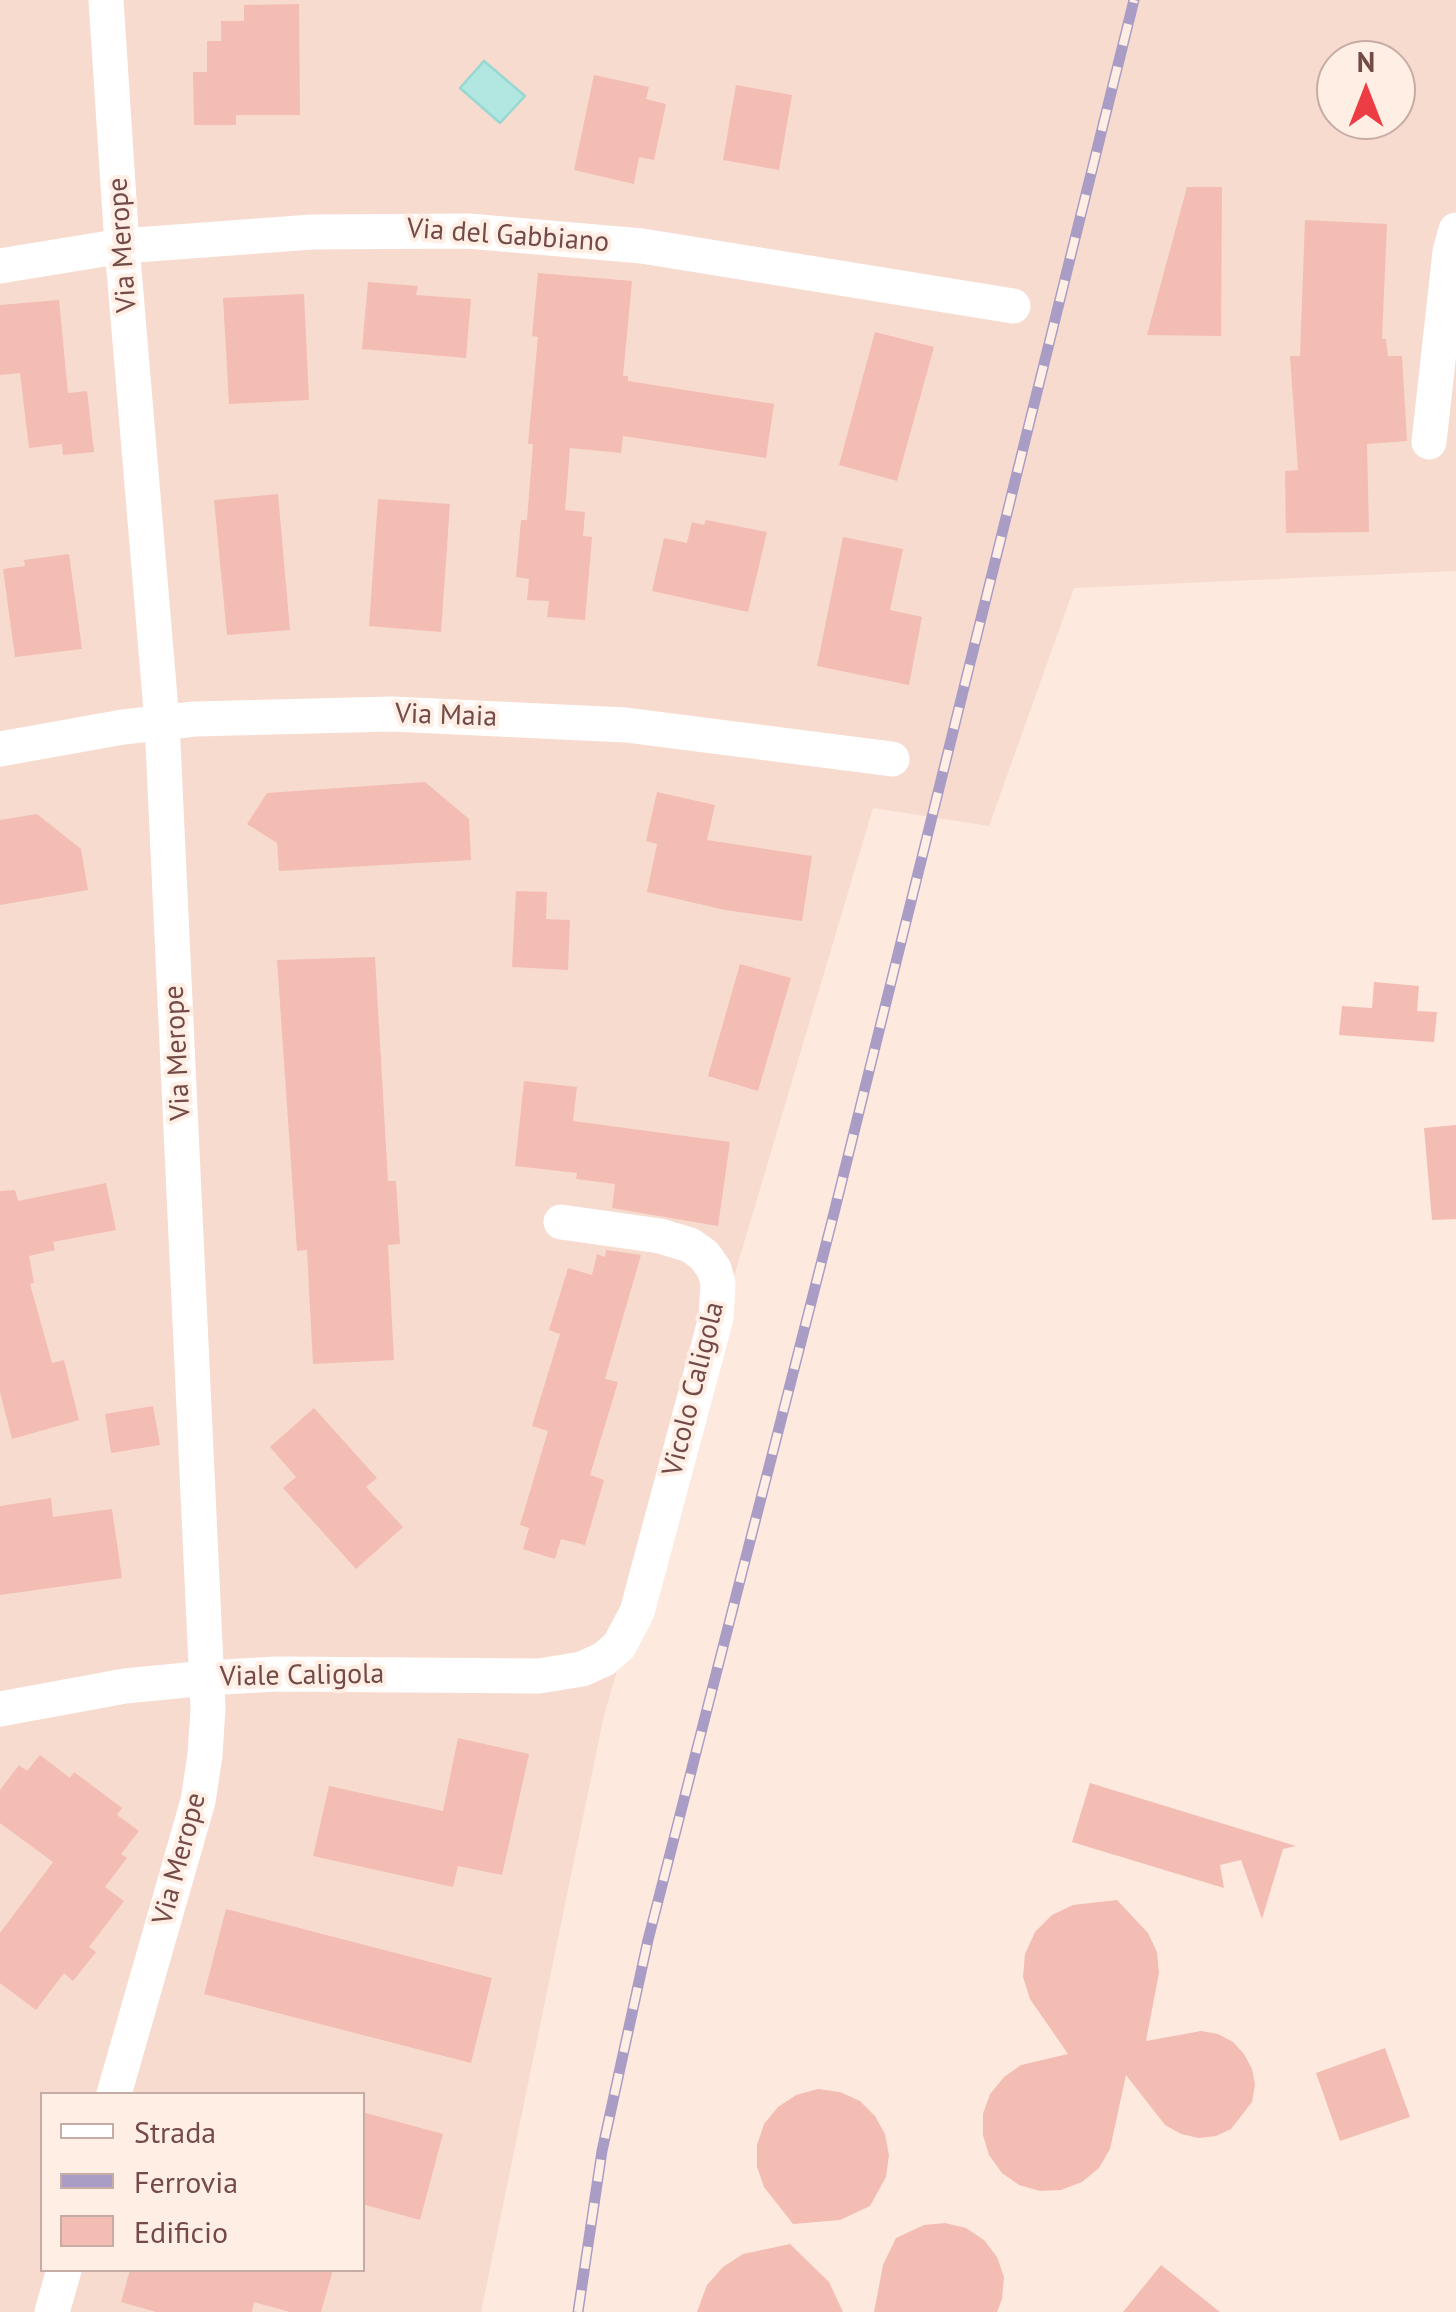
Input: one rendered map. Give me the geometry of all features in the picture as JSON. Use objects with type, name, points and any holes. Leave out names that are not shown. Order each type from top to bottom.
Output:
[{"type":"street","name":"Via Merope","points":[[106,0],[122,246],[162,722],[207,1678],[207,1732],[198,1800],[115,2092]]},
{"type":"street","name":"Via del Gabbiano","points":[[0,266],[122,246],[379,229],[505,233],[722,257],[1012,306]]},
{"type":"street","points":[[1429,442],[1450,252],[1456,230]]},
{"type":"street","name":"Via Maia","points":[[0,749],[162,722],[332,714],[626,725],[892,760]]},
{"type":"street","name":"Vicolo Caligola","points":[[562,1222],[660,1236],[690,1245],[714,1268],[718,1284],[716,1318],[637,1612],[618,1646],[604,1659]]},
{"type":"street","name":"Viale Caligola","points":[[0,1709],[112,1688],[207,1678],[276,1674],[539,1676],[582,1669],[604,1659]]},
{"type":"street","points":[[52,2312],[63,2272]]},
{"type":"shaded area","points":[[0,0],[1456,0],[1456,571],[1074,588],[989,826],[873,808],[604,1715],[481,2312],[0,2312]]},
{"type":"water","points":[[484,61],[525,96],[500,123],[460,88]]},
{"type":"building","points":[[299,4],[300,115],[236,115],[236,125],[194,125],[193,72],[207,72],[207,41],[221,41],[221,21],[244,21],[244,5]]},
{"type":"building","points":[[594,75],[649,87],[646,99],[666,104],[654,160],[639,157],[634,184],[574,170]]},
{"type":"building","points":[[736,85],[792,95],[779,170],[723,160]]},
{"type":"building","points":[[1187,187],[1222,187],[1221,336],[1147,335]]},
{"type":"building","points":[[1305,220],[1387,224],[1382,339],[1386,339],[1388,356],[1402,356],[1407,441],[1367,444],[1369,532],[1286,533],[1285,471],[1298,470],[1290,356],[1300,356]]},
{"type":"building","points":[[538,273],[632,281],[623,376],[628,376],[628,381],[774,404],[766,458],[623,436],[621,453],[570,448],[565,510],[585,512],[583,536],[592,537],[585,620],[547,617],[549,601],[527,600],[529,579],[516,577],[521,520],[527,520],[533,444],[528,444],[538,337],[532,336]]},
{"type":"building","points":[[368,282],[418,286],[416,295],[471,299],[466,358],[362,349]]},
{"type":"building","points":[[304,294],[309,400],[229,404],[223,298]]},
{"type":"building","points":[[59,300],[68,393],[87,391],[94,452],[63,455],[62,444],[29,448],[20,373],[0,375],[0,305]]},
{"type":"building","points":[[875,332],[934,347],[897,481],[839,465]]},
{"type":"building","points":[[278,494],[290,630],[227,635],[214,500]]},
{"type":"building","points":[[378,499],[450,504],[441,632],[369,626]]},
{"type":"building","points":[[706,520],[767,532],[748,612],[652,591],[664,538],[687,543],[692,522],[704,525]]},
{"type":"building","points":[[843,537],[903,549],[890,610],[922,617],[909,685],[817,666]]},
{"type":"building","points":[[69,554],[82,649],[15,657],[3,569],[25,566],[24,560]]},
{"type":"building","points":[[425,782],[469,819],[471,860],[279,871],[277,843],[247,824],[267,793]]},
{"type":"building","points":[[657,792],[715,805],[707,840],[812,856],[802,921],[725,910],[647,892],[657,844],[646,841]]},
{"type":"building","points":[[37,814],[81,849],[88,890],[0,905],[0,820]]},
{"type":"building","points":[[516,891],[547,892],[546,919],[570,920],[568,970],[512,967]]},
{"type":"building","points":[[375,957],[388,1181],[396,1181],[400,1244],[388,1245],[394,1360],[313,1364],[307,1250],[297,1251],[277,960]]},
{"type":"building","points":[[740,964],[791,978],[758,1091],[708,1076]]},
{"type":"building","points":[[1374,982],[1419,986],[1417,1011],[1437,1012],[1434,1042],[1339,1035],[1342,1006],[1372,1008]]},
{"type":"building","points":[[524,1081],[577,1087],[573,1121],[730,1142],[718,1226],[612,1208],[615,1184],[576,1179],[577,1173],[515,1166]]},
{"type":"building","points":[[1456,1125],[1456,1219],[1432,1220],[1424,1128]]},
{"type":"building","points":[[106,1183],[116,1230],[53,1242],[55,1250],[29,1256],[34,1283],[30,1284],[52,1363],[64,1360],[79,1420],[12,1439],[0,1392],[0,1191],[15,1190],[18,1201]]},
{"type":"building","points":[[606,1250],[641,1255],[605,1379],[618,1382],[590,1475],[604,1480],[585,1545],[561,1539],[555,1559],[523,1549],[529,1528],[520,1525],[548,1431],[532,1426],[560,1334],[549,1330],[568,1268],[592,1275],[597,1254],[605,1257]]},
{"type":"building","points":[[153,1406],[160,1445],[111,1453],[105,1414]]},
{"type":"building","points":[[314,1408],[377,1478],[366,1487],[403,1527],[356,1569],[283,1488],[296,1477],[270,1447]]},
{"type":"building","points":[[51,1498],[53,1517],[112,1509],[122,1578],[0,1595],[0,1506]]},
{"type":"building","points":[[458,1738],[529,1754],[502,1875],[458,1866],[453,1887],[313,1856],[329,1786],[443,1811]]},
{"type":"building","points":[[40,1755],[70,1778],[74,1772],[122,1808],[117,1815],[139,1831],[121,1854],[127,1858],[105,1887],[124,1901],[89,1947],[96,1952],[73,1981],[64,1973],[36,2010],[0,1983],[0,1933],[53,1862],[0,1823],[0,1790],[19,1765],[27,1771]]},
{"type":"building","points":[[1090,1783],[1296,1846],[1283,1849],[1262,1919],[1241,1860],[1220,1865],[1224,1888],[1072,1842]]},
{"type":"building","points":[[1117,1900],[1148,1933],[1157,1952],[1159,1973],[1146,2041],[1201,2031],[1233,2042],[1252,2069],[1252,2102],[1231,2129],[1199,2138],[1165,2125],[1126,2075],[1110,2149],[1099,2168],[1082,2182],[1061,2190],[1040,2191],[1019,2185],[1002,2173],[989,2155],[983,2135],[983,2114],[990,2094],[1021,2065],[1068,2054],[1030,1999],[1023,1977],[1025,1954],[1035,1932],[1052,1915],[1073,1905]]},
{"type":"building","points":[[226,1909],[492,1978],[471,2063],[204,1994]]},
{"type":"building","points":[[1385,2048],[1410,2117],[1340,2141],[1316,2073]]},
{"type":"building","points":[[818,2089],[840,2092],[860,2101],[875,2116],[885,2134],[889,2155],[886,2177],[870,2206],[840,2220],[793,2224],[764,2187],[757,2167],[757,2145],[764,2124],[778,2107],[796,2095]]},
{"type":"building","points":[[365,2113],[443,2134],[420,2220],[365,2205]]},
{"type":"building","points":[[945,2223],[966,2228],[984,2240],[997,2257],[1004,2277],[997,2312],[874,2312],[883,2265],[896,2238],[924,2225]]},
{"type":"building","points":[[790,2244],[829,2282],[843,2312],[697,2312],[707,2285],[723,2267],[743,2254]]},
{"type":"building","points":[[1161,2265],[1220,2312],[1123,2312]]},
{"type":"building","points":[[129,2272],[332,2272],[321,2312],[290,2312],[254,2302],[252,2312],[156,2312],[121,2302]]},
{"type":"railway","points":[[578,2312],[602,2151],[648,1940],[834,1213],[1134,0]]}]
